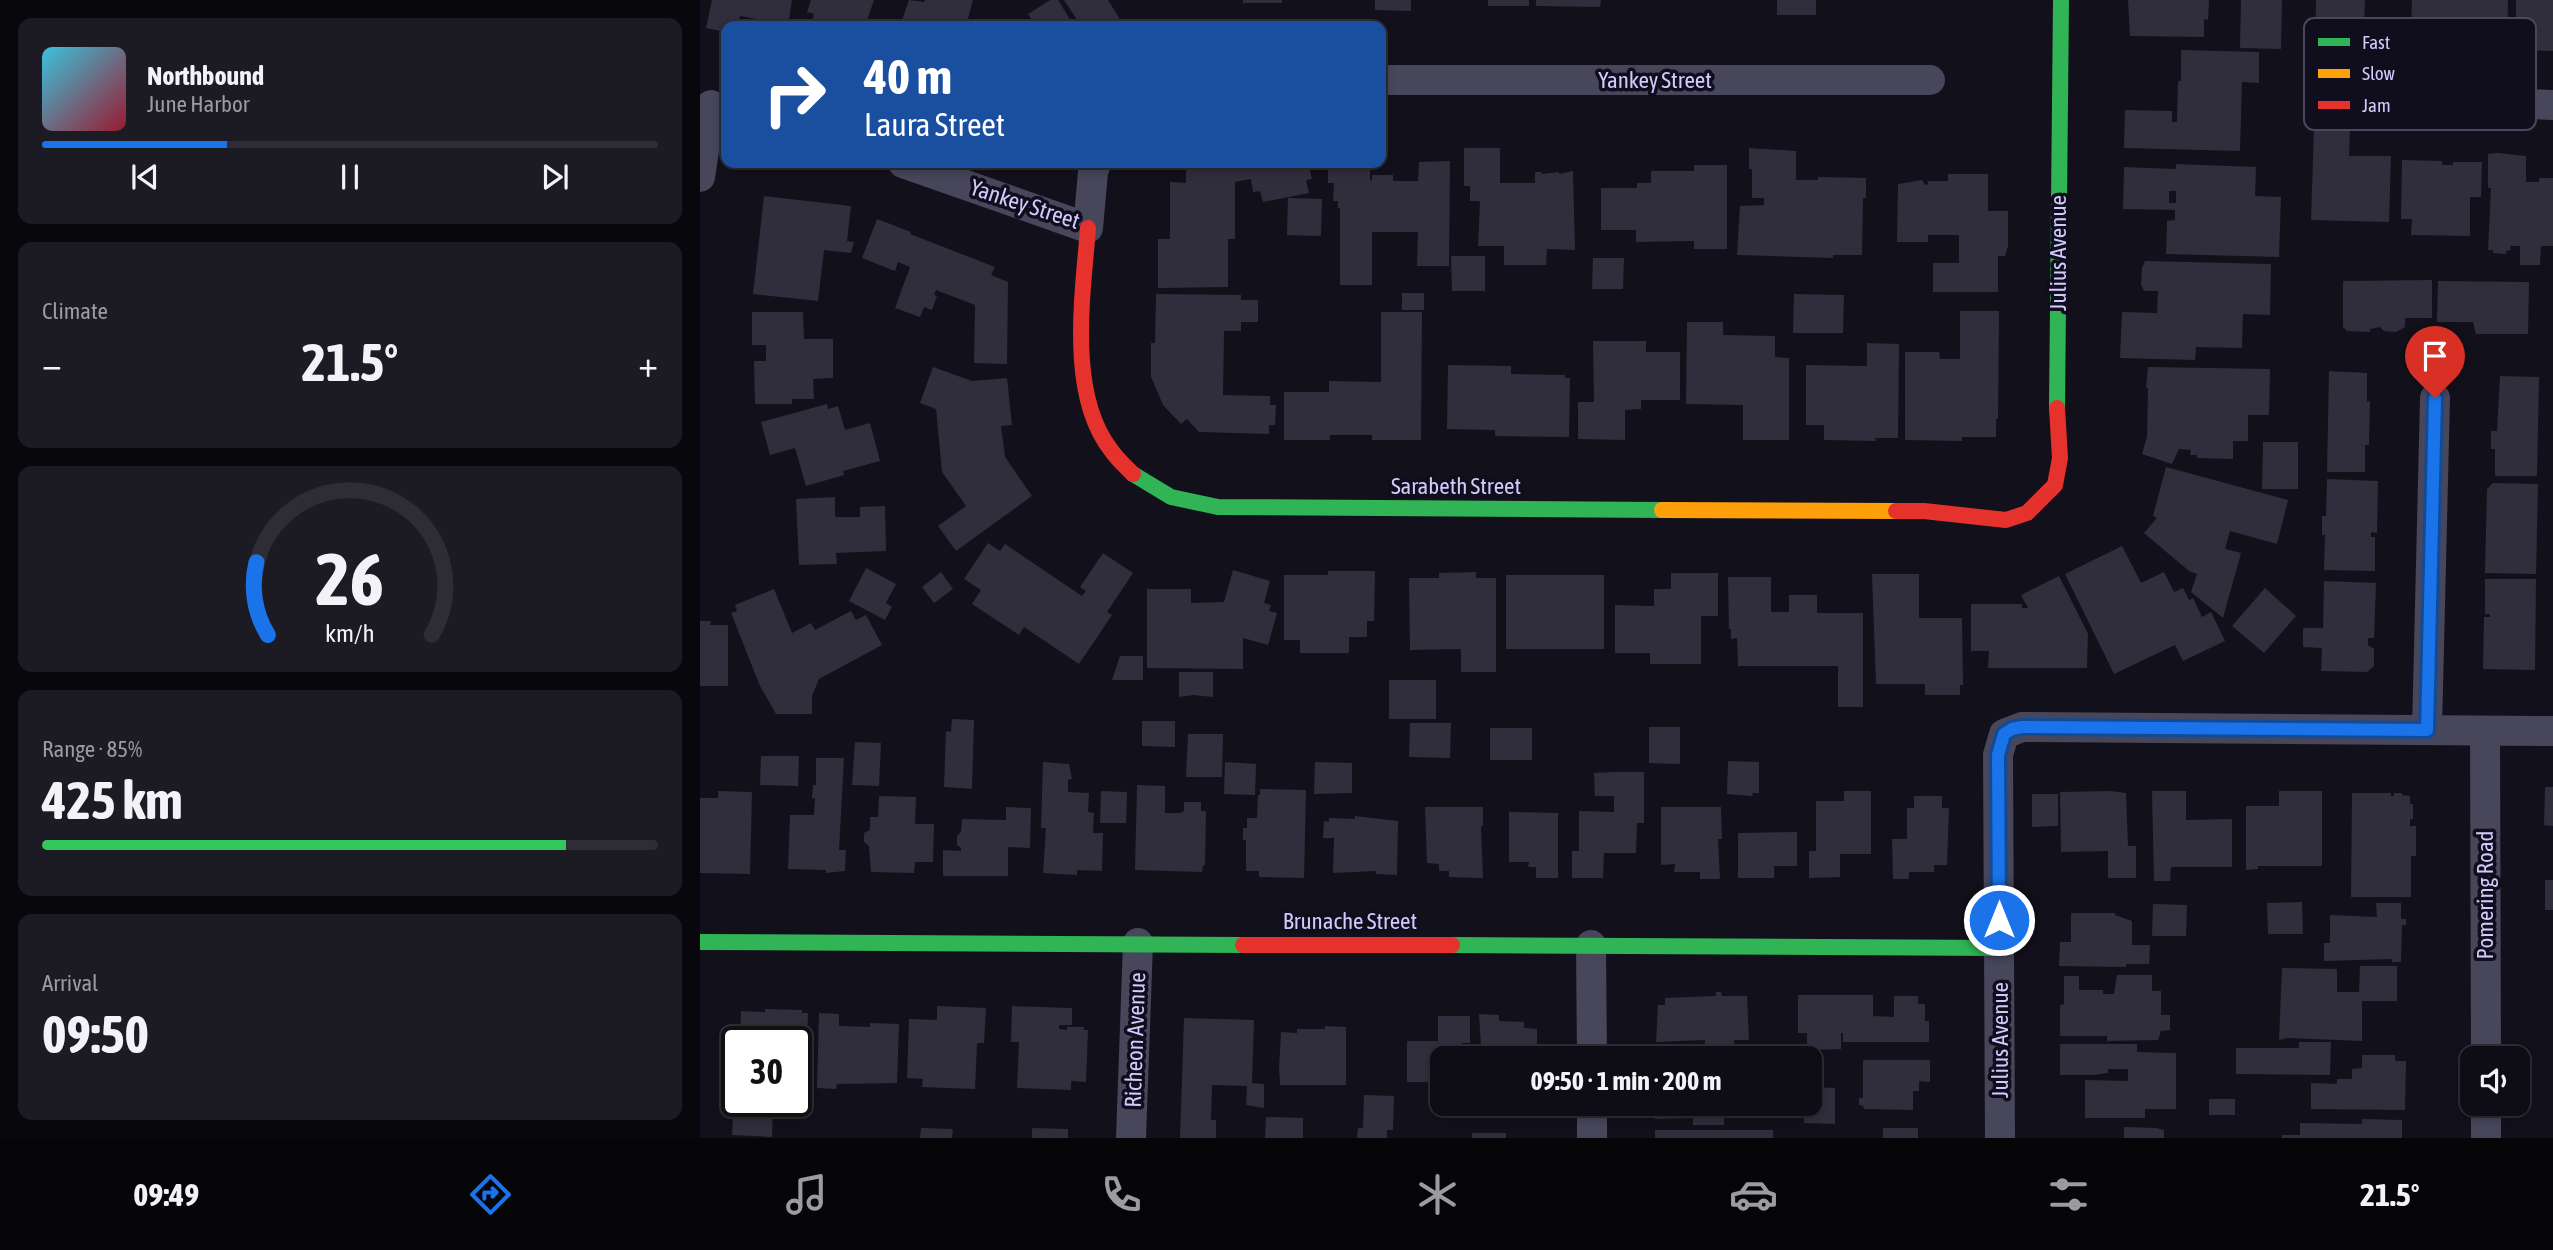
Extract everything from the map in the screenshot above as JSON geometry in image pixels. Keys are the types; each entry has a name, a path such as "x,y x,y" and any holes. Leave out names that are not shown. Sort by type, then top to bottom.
{"street":[{"name":"Julius Avenue","path":"2041,500 2055,485 2060,457 2057,412 2061,0"},
{"name":"Yankey Street","path":"1386,80 1930,80"},
{"path":"700,177 712,105"},
{"name":"Yankey Street","path":"917,168 1088,228 1094,168"},
{"name":"Sarabeth Street","path":"1088,228 1080,354 1089,410 1110,449 1136,480 1173,499 1218,507 1924,511 2006,520 2027,513 2041,500"},
{"path":"2435,398 2427,730 2553,731"},
{"name":"Julius Avenue","path":"2000,1138 1998,755 2004,734 2022,727 2427,730"},
{"name":"Pomering Road","path":"2485,731 2486,1046"},
{"name":"Brunache Street","path":"700,942 1999,948"},
{"name":"Richeon Avenue","path":"1132,1138 1138,943"},
{"path":"1591,945 1591,1046"},
{"path":"1592,1116 1592,1138"},
{"path":"2486,1116 2486,1138"}],"building":[{"path":"712,0 792,0 789,21 761,21 740,16 738,21 721,21 721,31 706,28"},
{"path":"811,0 874,0 867,21 812,21 814,14 807,12"},
{"path":"909,0 973,0 967,21 902,21"},
{"path":"1050,0 1058,0 1071,21 1033,21 1028,14"},
{"path":"1064,0 1108,0 1121,21 1078,21"},
{"path":"1243,0 1282,0 1282,3 1243,3"},
{"path":"1375,0 1411,0 1411,11 1375,10"},
{"path":"1488,0 1529,0 1529,6 1488,6"},
{"path":"1536,0 1601,0 1600,7 1536,6"},
{"path":"1777,0 1816,0 1816,15 1777,15"},
{"path":"2128,0 2209,0 2208,20 2204,19 2204,37 2130,36"},
{"path":"2241,0 2282,0 2281,49 2240,48"},
{"path":"2316,0 2365,0 2364,18 2316,18"},
{"path":"2412,0 2508,0 2508,18 2411,18"},
{"path":"2516,0 2553,0 2553,51 2536,51 2536,18 2516,18"},
{"path":"2181,50 2259,52 2259,83 2242,82 2240,151 2124,148 2125,110 2172,111 2172,122 2177,122"},
{"path":"2314,130 2350,130 2349,156 2391,156 2389,222 2311,220"},
{"path":"1464,148 1500,148 1500,183 1535,183 1535,172 1559,174 1573,171 1575,250 1547,249 1546,265 1504,265 1504,246 1478,246 1480,201 1470,201 1470,186 1464,186"},
{"path":"1749,148 1796,151 1796,180 1818,180 1818,177 1866,178 1862,255 1833,255 1833,258 1737,255 1740,206 1764,205 1764,198 1752,198"},
{"path":"2488,154 2526,156 2526,182 2553,178 2553,246 2541,246 2540,265 2520,265 2520,246 2510,246 2511,250 2506,251 2506,254 2488,250 2491,188 2488,188"},
{"path":"2402,160 2442,161 2442,165 2453,165 2453,162 2482,162 2481,197 2470,197 2470,236 2411,235 2412,219 2401,219"},
{"path":"1450,161 1449,266 1417,266 1418,232 1372,232 1372,285 1340,285 1340,208 1338,201 1333,201 1334,183 1328,183 1328,168 1370,168 1372,181 1372,175 1393,175 1393,181 1418,181 1419,162"},
{"path":"2176,164 2256,167 2255,196 2281,197 2279,257 2166,254 2167,221 2175,220 2175,210 2123,209 2124,167 2176,169","holes":["2169,191 2176,191 2176,203 2169,203"]},
{"path":"1694,165 1727,165 1727,249 1694,249 1694,241 1636,242 1636,230 1601,230 1601,188 1637,188 1637,183 1651,183 1651,171 1694,171"},
{"path":"1186,168 1309,168 1312,179 1306,180 1309,193 1263,202 1260,191 1253,192 1251,179 1235,182 1235,239 1228,239 1228,287 1158,288 1158,239 1170,239 1170,182 1186,183"},
{"path":"1948,174 1988,174 1988,211 2008,211 2008,246 2005,256 1998,256 1998,292 1933,292 1933,263 1959,263 1959,235 1928,235 1928,242 1897,242 1898,184 1922,180 1925,185 1928,181 1948,181"},
{"path":"764,196 851,206 847,241 854,242 851,253 824,250 818,301 753,294"},
{"path":"1288,198 1322,199 1321,236 1287,235"},
{"path":"877,219 995,267 991,275 1008,282 1007,364 974,363 975,305 936,290 934,295 937,296 932,310 924,307 920,317 895,308 910,267 898,262 895,271 862,258"},
{"path":"1451,256 1485,256 1485,291 1452,291"},
{"path":"1593,258 1624,258 1623,289 1592,289"},
{"path":"2145,261 2271,264 2270,315 2243,314 2242,348 2196,347 2195,360 2120,358 2122,312 2157,313 2158,291 2144,291 2141,285"},
{"path":"2432,280 2432,318 2405,318 2405,327 2396,332 2384,331 2380,327 2370,329 2370,332 2347,331 2343,327 2343,281"},
{"path":"2438,281 2529,282 2528,334 2476,334 2473,322 2437,322"},
{"path":"1402,293 1424,293 1424,310 1402,310"},
{"path":"1156,294 1241,295 1241,300 1258,300 1258,322 1241,322 1241,331 1224,331 1223,395 1270,396 1270,405 1276,405 1275,425 1269,425 1269,434 1199,432 1187,419 1181,424 1163,405 1151,377"},
{"path":"1794,294 1844,295 1843,333 1793,333"},
{"path":"1960,311 1999,311 1996,437 1962,437 1962,441 1905,440 1905,352 1939,352 1940,359 1960,359"},
{"path":"752,312 803,312 804,339 833,339 833,378 813,379 814,399 792,399 792,404 755,404 754,361 766,361 766,345 752,345"},
{"path":"1381,312 1422,312 1421,440 1372,440 1372,435 1330,435 1330,440 1284,440 1284,392 1329,392 1329,381 1381,382"},
{"path":"1687,322 1723,322 1723,335 1775,336 1775,357 1789,358 1789,440 1743,440 1743,405 1686,404"},
{"path":"1593,341 1646,341 1646,352 1680,352 1680,400 1641,400 1641,409 1625,410 1625,440 1578,439 1578,402 1594,402"},
{"path":"1867,343 1899,344 1898,438 1875,438 1876,441 1824,440 1824,425 1806,425 1806,365 1867,366"},
{"path":"1448,365 1511,366 1511,374 1565,375 1565,378 1570,378 1569,437 1495,436 1495,430 1447,429"},
{"path":"933,367 972,381 1007,378 1012,425 1001,426 1005,457 1032,496 956,551 938,526 966,506 942,472 936,409 920,403"},
{"path":"2148,367 2270,369 2269,415 2248,415 2248,441 2233,441 2233,459 2197,458 2197,455 2190,455 2191,450 2179,449 2172,464 2142,454 2147,437"},
{"path":"2329,371 2367,373 2367,402 2370,401 2365,472 2327,472"},
{"path":"2500,376 2539,377 2537,476 2495,476 2495,449 2491,449 2491,431 2497,431"},
{"path":"827,404 828,409 838,406 845,430 870,423 880,461 843,471 844,475 806,486 795,448 770,455 761,422"},
{"path":"2263,442 2298,442 2298,489 2262,489"},
{"path":"2166,467 2288,500 2277,544 2230,531 2225,549 2241,553 2223,618 2191,592 2197,574 2189,571 2144,533 2157,518 2153,516"},
{"path":"2327,479 2378,481 2377,533 2371,532 2371,537 2375,537 2375,571 2324,570 2325,535 2322,535 2322,516 2326,516"},
{"path":"2493,483 2538,484 2536,574 2485,573 2487,489"},
{"path":"835,497 835,517 860,517 860,507 885,506 886,551 836,553 837,564 799,565 796,499"},
{"path":"988,543 1000,551 1005,544 1082,596 1086,591 1080,587 1103,553 1133,573 1107,612 1112,615 1079,664 1024,627 1019,635 972,604 981,590 964,579"},
{"path":"2122,546 2141,583 2164,572 2174,592 2183,588 2189,600 2193,598 2202,617 2211,612 2225,641 2183,661 2175,645 2114,674 2065,574"},
{"path":"866,568 896,584 886,603 892,607 885,620 849,601"},
{"path":"1233,570 1270,581 1264,603 1271,605 1269,611 1277,613 1268,645 1243,638 1243,669 1147,668 1147,589 1191,589 1191,603 1224,602"},
{"path":"1328,571 1375,571 1374,621 1367,621 1367,637 1349,637 1349,653 1300,653 1300,640 1284,640 1284,575 1328,575"},
{"path":"941,572 953,589 934,603 922,587"},
{"path":"1476,572 1476,578 1496,578 1496,672 1461,672 1461,649 1410,650 1409,578 1439,578 1439,573"},
{"path":"1671,573 1718,573 1718,616 1701,616 1701,664 1650,664 1650,653 1615,653 1615,605 1654,606 1654,589 1671,589"},
{"path":"1872,574 1919,574 1919,618 1962,618 1963,685 1960,685 1960,695 1925,695 1925,684 1876,684"},
{"path":"1506,575 1604,575 1604,649 1506,649"},
{"path":"2059,576 2088,634 2087,668 1988,668 1989,651 1971,651 1971,604 2022,604 2022,608 2028,608 2021,595"},
{"path":"1728,577 1771,577 1771,612 1789,612 1789,595 1817,595 1817,613 1863,613 1863,707 1838,707 1838,666 1738,666 1737,638 1731,639 1729,629"},
{"path":"2485,579 2536,579 2535,670 2483,669 2484,617 2490,617 2490,614 2485,614"},
{"path":"2324,581 2376,583 2374,638 2368,638 2368,645 2374,649 2374,666 2367,672 2321,671 2322,648 2303,647 2303,628 2323,628"},
{"path":"2265,588 2296,616 2264,653 2232,626"},
{"path":"774,589 792,633 811,623 815,630 851,611 856,620 866,615 882,645 819,679 812,696 812,714 776,714 760,686 731,613 737,611 735,605"},
{"path":"700,621 711,621 710,625 728,625 728,686 700,686"},
{"path":"1120,656 1143,656 1143,680 1112,680"},
{"path":"1179,672 1213,672 1213,697 1179,697"},
{"path":"1389,680 1436,680 1436,719 1389,719"},
{"path":"952,719 974,720 972,789 944,787 946,731 951,732"},
{"path":"1142,721 1175,721 1175,747 1142,746"},
{"path":"1410,723 1451,723 1450,758 1409,757"},
{"path":"1649,727 1680,727 1680,764 1649,763"},
{"path":"1490,728 1532,728 1532,760 1490,760"},
{"path":"1188,734 1223,734 1222,777 1186,777"},
{"path":"855,742 881,743 879,786 852,785"},
{"path":"761,756 799,756 798,786 760,785"},
{"path":"816,758 844,758 839,850 846,850 845,871 826,873 826,870 788,869 790,815 814,815 815,798 812,799 813,785 816,785"},
{"path":"1728,761 1759,762 1759,793 1752,793 1753,796 1727,794"},
{"path":"1043,762 1069,764 1072,779 1068,780 1068,792 1089,793 1088,812 1094,813 1093,833 1103,833 1102,871 1077,870 1077,875 1043,873 1046,828 1041,828"},
{"path":"1225,762 1256,764 1255,795 1224,794"},
{"path":"1315,762 1352,763 1352,793 1314,794"},
{"path":"1644,772 1644,823 1637,823 1636,853 1604,853 1603,878 1572,878 1572,851 1579,851 1579,811 1614,812 1614,796 1595,796 1594,773"},
{"path":"1137,785 1165,786 1165,813 1181,813 1184,811 1184,802 1201,802 1201,811 1206,811 1205,866 1203,865 1202,872 1135,870"},
{"path":"2545,787 2553,787 2553,826 2544,825"},
{"path":"1260,789 1306,790 1304,878 1259,877 1259,871 1246,871 1246,840 1243,840 1243,828 1247,828 1247,818 1257,818"},
{"path":"718,791 752,792 750,874 700,873 700,798 718,798"},
{"path":"1101,791 1127,792 1126,823 1100,823"},
{"path":"1844,791 1871,791 1871,854 1840,854 1840,877 1809,878 1809,851 1816,851 1816,801 1844,801"},
{"path":"2152,791 2186,791 2186,820 2232,819 2232,867 2171,867 2170,881 2154,881"},
{"path":"2279,791 2322,791 2322,866 2258,866 2258,869 2246,870 2246,806 2279,806"},
{"path":"2060,792 2126,793 2128,846 2136,846 2136,878 2108,878 2108,851 2061,852"},
{"path":"2352,793 2391,793 2391,796 2394,796 2394,793 2402,793 2410,796 2413,819 2410,819 2410,826 2416,826 2416,856 2411,856 2411,897 2351,897"},
{"path":"2032,794 2058,794 2058,826 2032,827"},
{"path":"879,796 916,797 915,824 934,824 933,862 915,862 914,873 871,872 869,846 864,842 864,833 870,830 870,817 878,817"},
{"path":"1914,796 1942,796 1942,808 1949,808 1947,865 1934,865 1934,872 1909,872 1909,879 1893,879 1892,839 1907,839 1907,808 1914,808"},
{"path":"1006,807 1031,808 1030,848 1008,847 1008,876 943,876 943,850 961,851 957,845 957,836 961,832 962,819 1006,820"},
{"path":"1425,807 1483,807 1483,878 1449,877 1449,871 1439,871 1439,864 1427,863"},
{"path":"1661,807 1721,807 1722,839 1718,839 1720,879 1700,879 1700,872 1674,872 1675,864 1661,865"},
{"path":"1509,812 1558,813 1558,878 1536,878 1536,867 1528,867 1529,862 1509,862"},
{"path":"1355,816 1398,821 1397,875 1376,874 1376,871 1333,873 1334,838 1323,838 1324,821 1329,822 1329,818 1355,819"},
{"path":"1797,832 1797,866 1774,866 1774,878 1738,878 1738,833"},
{"path":"2545,880 2553,880 2553,910 2545,910"},
{"path":"2302,902 2303,934 2268,934 2267,903"},
{"path":"2376,903 2401,903 2401,919 2406,919 2406,925 2402,925 2401,962 2392,962 2392,959 2324,961 2324,943 2330,943 2330,915 2377,917"},
{"path":"2153,904 2187,905 2186,936 2152,936"},
{"path":"2071,913 2115,913 2132,921 2132,945 2150,945 2149,964 2126,964 2126,967 2059,966 2060,942 2071,942"},
{"path":"2360,966 2397,966 2397,1001 2362,1001 2362,1041 2288,1038 2279,1040 2282,968 2337,969 2337,992 2359,992"},
{"path":"2117,975 2152,975 2152,991 2161,991 2161,1015 2170,1015 2170,1030 2161,1031 2158,1040 2107,1041 2107,1036 2060,1036 2064,976 2079,976 2079,990 2103,990 2103,994 2114,994"},
{"path":"1716,992 1721,992 1722,996 1747,996 1749,1040 1734,1040 1734,1046 1705,1046 1705,1040 1656,1042 1658,1005 1665,1005 1665,998 1716,996"},
{"path":"1798,995 1873,995 1873,1016 1894,1017 1894,996 1918,996 1918,1004 1925,1004 1925,1021 1929,1021 1929,1042 1843,1042 1841,1033 1841,1049 1822,1050 1822,1046 1807,1046 1807,1033 1798,1033"},
{"path":"937,1006 986,1008 984,1043 977,1043 975,1089 922,1087 923,1079 907,1078 909,1019 937,1020"},
{"path":"1012,1006 1072,1008 1072,1025 1059,1025 1059,1029 1084,1027 1084,1030 1088,1030 1086,1082 1071,1081 1071,1090 1017,1088 1019,1042 1011,1042"},
{"path":"765,1009 802,1010 802,1013 808,1013 808,1026 740,1026 741,1011 765,1012"},
{"path":"819,1013 839,1014 839,1026 899,1024 897,1083 837,1084 836,1089 817,1088"},
{"path":"1479,1014 1499,1015 1499,1021 1524,1022 1524,1028 1537,1029 1537,1046 1481,1046"},
{"path":"1438,1016 1470,1016 1470,1043 1462,1043 1462,1046 1430,1046 1430,1082 1407,1082 1407,1041 1438,1041"},
{"path":"1184,1018 1254,1020 1252,1083 1264,1084 1264,1108 1246,1105 1247,1086 1212,1085 1211,1120 1216,1120 1216,1138 1180,1138"},
{"path":"1325,1026 1346,1027 1346,1085 1280,1085 1281,1032 1297,1033 1297,1029 1325,1029"},
{"path":"2299,1042 2331,1042 2330,1075 2236,1074 2236,1048 2299,1048"},
{"path":"2060,1044 2137,1044 2137,1052 2176,1053 2176,1109 2145,1109 2145,1118 2085,1118 2085,1080 2128,1081 2128,1069 2108,1069 2108,1073 2093,1075 2060,1075"},
{"path":"2362,1055 2395,1055 2395,1061 2406,1061 2405,1110 2311,1109 2311,1083 2337,1084 2337,1079 2352,1079 2352,1069 2362,1068"},
{"path":"1863,1060 1930,1060 1930,1082 1919,1081 1919,1091 1913,1091 1913,1110 1864,1109 1859,1105 1859,1098 1863,1098"},
{"path":"1822,1087 1835,1088 1835,1124 1804,1123 1804,1116 1822,1116"},
{"path":"1364,1095 1394,1096 1393,1130 1387,1130 1387,1138 1357,1138 1358,1128 1363,1128"},
{"path":"2209,1099 2235,1099 2235,1115 2209,1115"},
{"path":"1655,1116 1724,1116 1724,1125 1693,1125 1693,1118 1655,1119"},
{"path":"733,1117 773,1117 772,1137 732,1135"},
{"path":"1266,1117 1303,1118 1303,1138 1265,1138"},
{"path":"2362,1119 2402,1120 2402,1138 2282,1138 2282,1135 2300,1135 2300,1123 2362,1124"},
{"path":"2124,1127 2164,1130 2164,1138 2124,1138"},
{"path":"921,1128 953,1129 952,1138 920,1138"},
{"path":"1032,1128 1068,1129 1068,1138 1032,1138"},
{"path":"1883,1128 1918,1128 1918,1138 1883,1138"},
{"path":"1655,1130 1773,1130 1773,1138 1655,1138"},
{"path":"1472,1133 1506,1133 1506,1138 1472,1138"}],"traffic: fast":[{"path":"2057,408 2061,0"},
{"path":"1133,474 1171,497 1218,507 1662,510"},
{"path":"700,942 1243,945"},
{"path":"1452,945 1999,948"}],"traffic: slow":[{"path":"1662,510 1896,511"}],"traffic: jam":[{"path":"1088,228 1081,312 1083,373 1088,401 1097,427 1111,450 1133,474"},
{"path":"1896,511 1924,511 2006,520 2027,513 2055,485 2060,458 2057,408"},
{"path":"1243,945 1452,945"}],"route":[{"path":"1999,920 1998,755 2004,734 2012,729 2427,730 2435,398"}]}
